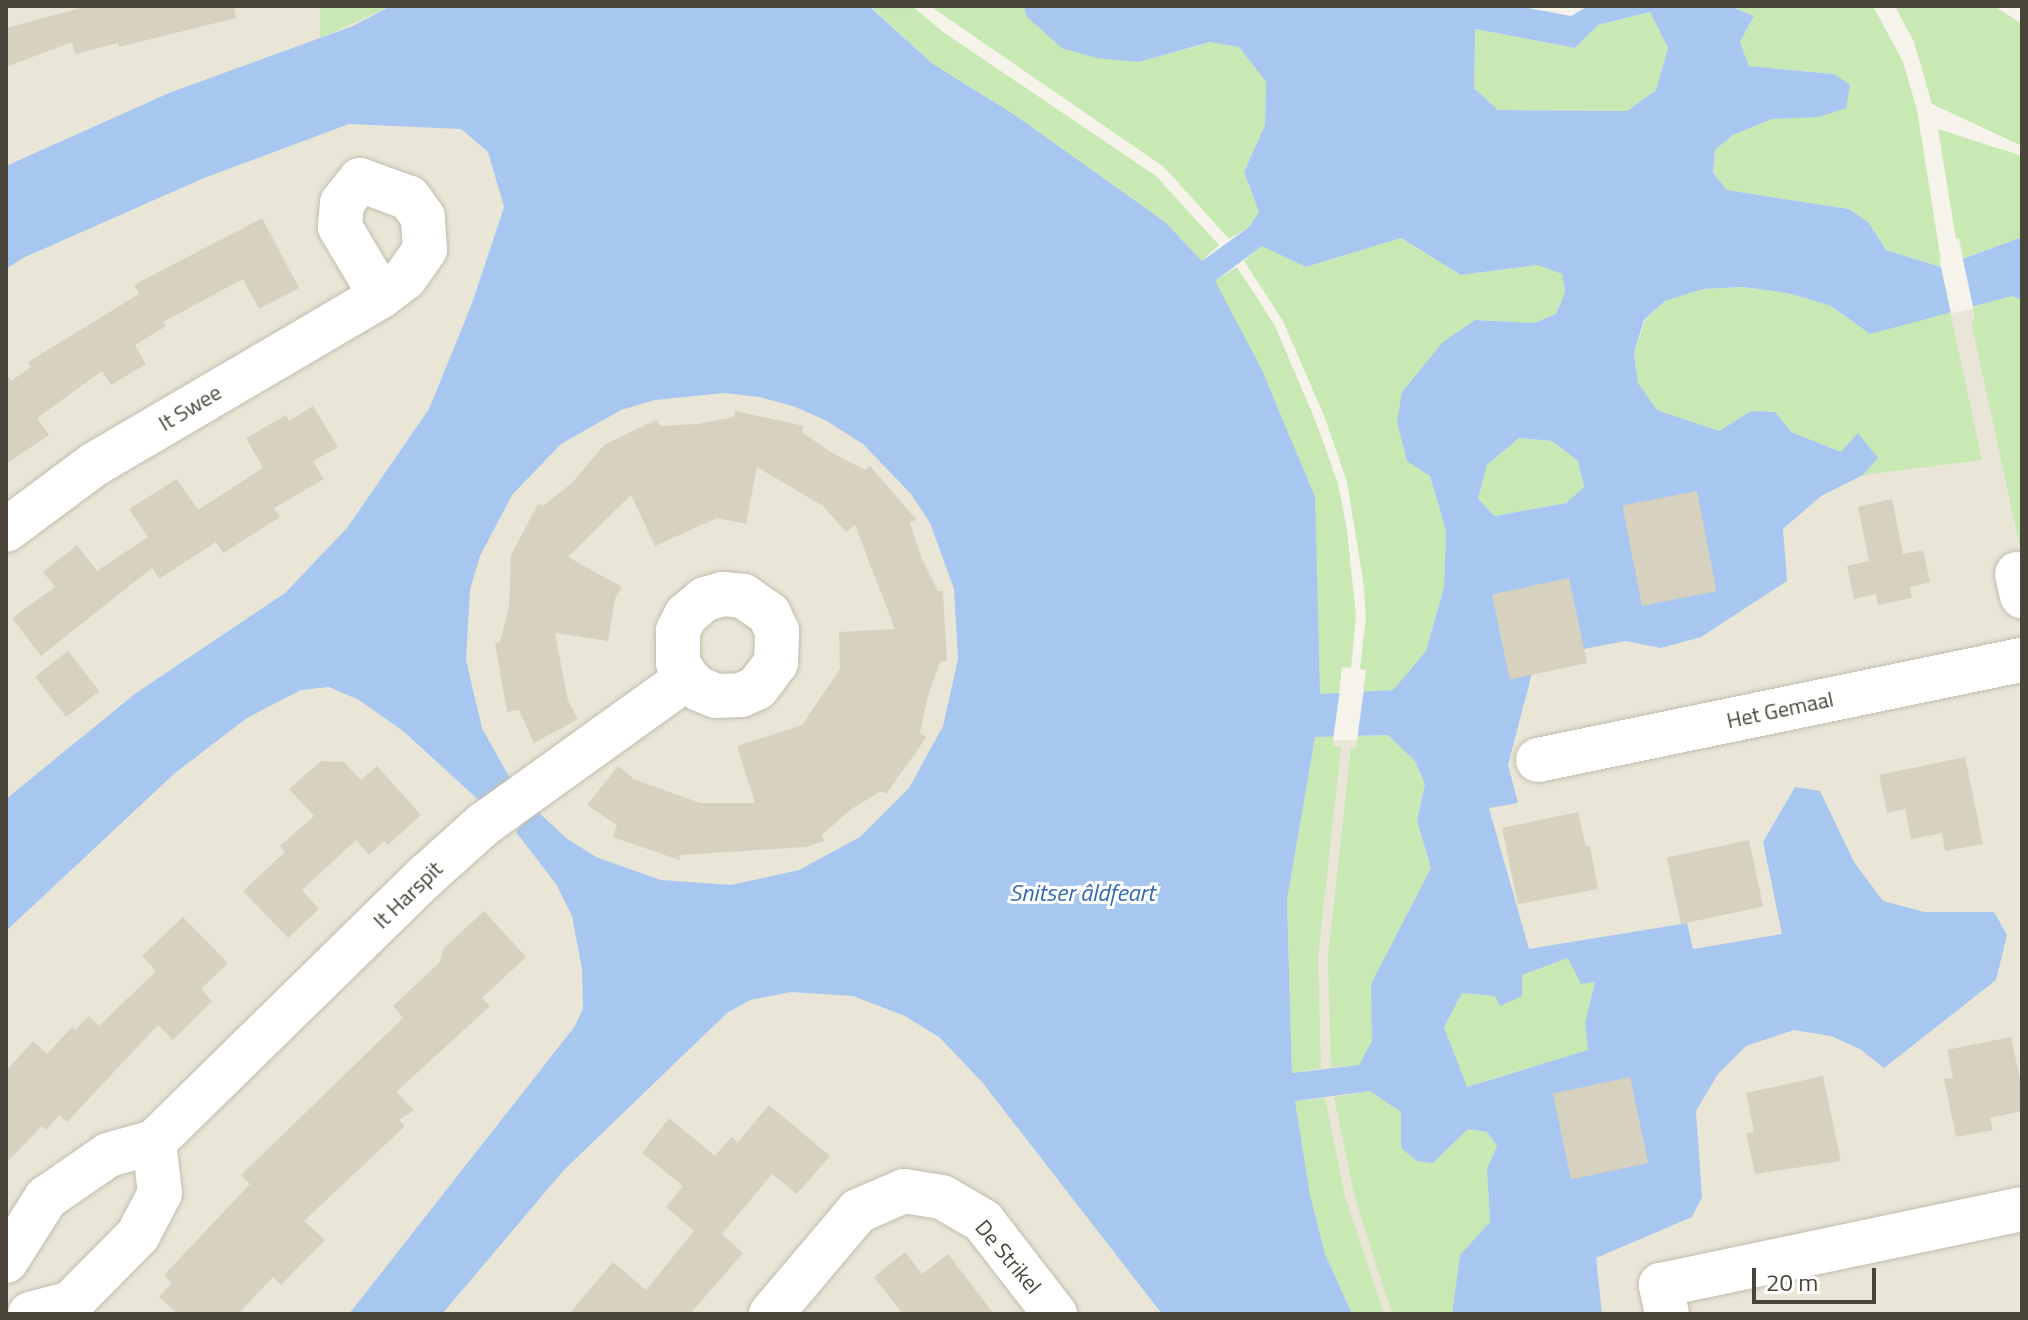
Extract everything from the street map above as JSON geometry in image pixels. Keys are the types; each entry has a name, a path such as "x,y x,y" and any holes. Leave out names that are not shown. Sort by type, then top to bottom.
{"street":[{"name":"It Swee","path":"6,530 95,464 381,296"},
{"name":"Het Gemaal","path":"1538,760 2022,660"},
{"name":"It Harspit","path":"6,1261 46,1198 108,1155 154,1142 426,876 484,824 687,678"},
{"path":"30,1314 71,1303 138,1235 160,1193 154,1142"},
{"name":"De Strikel","path":"771,1314 858,1211 904,1191 942,1197 983,1221 1055,1314"},
{"path":"1667,1314 1661,1285 2022,1209"}],"shaded area":[{"path":"6,6 512,6 960,510 1186,1314 6,1314"},
{"path":"2022,269 2022,1314 1339,1314 1294,1204 1292,715 1427,705 1891,299"}],"green space":[{"path":"320,6 391,6 320,38"},
{"path":"870,6 912,6 943,32 1156,176 1219,245 1202,261 1165,222 1015,115 933,64"},
{"path":"930,6 1024,6 1026,16 1139,62 1211,42 1239,47 1266,82 1265,125 1244,172 1259,212 1249,227 1229,239 1164,167"},
{"path":"1730,6 1873,6 1903,62 1917,110 1942,267 1886,250 1869,223 1849,209 1727,190 1713,173 1715,150 1733,135 1772,119 1819,116 1834,74 1749,66 1740,42 1754,16"},
{"path":"1895,6 1994,6 2022,24 2022,146 1932,104 1914,42"},
{"path":"1650,12 1668,48 1656,90 1627,111 1498,110 1474,88 1474,29 1575,48 1598,25"},
{"path":"1938,129 2022,156 2022,237 1963,259 1959,239 1956,239"},
{"path":"1401,238 1461,275 1538,265 1562,274 1565,292 1556,314 1534,323 1475,320 1430,476 1446,531 1444,587 1426,651 1393,690 1363,693 1366,670 1360,669 1366,617 1347,482 1325,418 1283,321 1244,261 1262,245 1306,267"},
{"path":"1237,267 1275,326 1316,422 1338,484 1347,530 1356,617 1351,668 1342,667 1339,694 1320,694 1214,281"},
{"path":"1743,287 1788,293 1831,306 1870,334 1950,311 1982,460 1863,475 1878,458 1841,452 1791,432 1775,412 1751,411 1719,431 1656,410 1638,383 1634,353 1645,320 1665,301 1703,289"},
{"path":"2012,295 2022,300 2022,557 1971,321 1975,320 1972,305"},
{"path":"1519,438 1552,441 1578,461 1584,487 1566,503 1494,516 1478,498 1487,465"},
{"path":"1388,735 1415,761 1425,784 1417,821 1431,868 1371,984 1372,1041 1359,1066 1331,1067 1328,957 1351,748 1356,748 1358,736"},
{"path":"1334,736 1333,746 1341,747 1318,957 1321,1068 1292,1073 1287,900 1315,737"},
{"path":"1568,958 1595,981 1585,1023 1588,1050 1466,1087 1444,1027 1462,993 1496,996 1500,1006 1521,975"},
{"path":"1370,1091 1401,1112 1401,1148 1434,1163 1467,1129 1487,1132 1497,1146 1487,1169 1490,1222 1460,1255 1452,1314 1393,1314 1385,1293 1354,1194 1334,1097"},
{"path":"1325,1098 1345,1196 1384,1314 1352,1314 1325,1254 1310,1195 1295,1101"}],"water":[{"name":"Snitser âldfeart","path":"391,6 869,6 933,64 1015,115 1165,222 1202,261 1249,227 1259,212 1244,172 1265,125 1266,82 1239,47 1210,42 1139,62 1096,58 1062,48 1026,16 1024,6 1518,6 1571,16 1588,6 1730,6 1754,16 1740,42 1749,66 1834,74 1850,85 1846,108 1819,117 1772,119 1733,135 1715,150 1713,173 1727,190 1849,209 1869,223 1886,250 1941,267 2022,237 2022,300 2012,296 1870,334 1831,306 1788,293 1743,287 1703,289 1665,301 1644,320 1634,353 1638,383 1657,410 1719,431 1751,411 1775,412 1791,432 1841,452 1858,433 1878,458 1863,475 1821,496 1783,529 1787,581 1701,637 1661,648 1625,641 1558,654 1532,673 1508,765 1518,803 1489,808 1529,949 1687,923 1693,949 1782,934 1763,842 1795,787 1820,791 1854,862 1883,901 1925,912 1994,912 2007,935 1996,980 1884,1068 1860,1049 1831,1036 1794,1030 1746,1046 1718,1074 1696,1111 1702,1197 1692,1217 1596,1258 1602,1314 1452,1314 1460,1255 1490,1222 1487,1169 1497,1146 1487,1132 1468,1129 1433,1163 1417,1161 1401,1148 1401,1112 1370,1091 1295,1101 1310,1195 1325,1254 1352,1314 1162,1314 982,1082 939,1037 905,1016 853,996 791,992 750,1000 727,1013 563,1171 442,1314 349,1314 575,1026 583,1008 582,969 572,916 556,884 516,832 535,809 566,838 596,857 661,880 731,885 799,870 860,837 909,788 943,726 958,659 954,589 930,523 911,494 863,444 825,420 793,406 759,397 724,393 655,400 621,410 561,444 512,495 480,556 470,590 466,660 482,728 511,780 483,804 403,731 359,700 329,687 301,690 247,718 175,773 6,931 6,799 136,693 285,593 347,528 429,409 471,306 504,207 488,152 461,129 349,124 204,178 23,258 6,269 6,166 169,93 353,26","holes":["1650,12 1668,48 1656,90 1627,111 1498,110 1474,88 1475,29 1575,48 1598,25","1401,238 1461,275 1538,265 1562,274 1565,292 1556,314 1534,323 1475,320 1443,342 1402,392 1397,422 1407,461 1430,476 1446,531 1444,587 1426,651 1393,690 1320,694 1315,497 1261,368 1215,281 1262,246 1306,267","1519,438 1552,441 1578,461 1584,487 1566,503 1494,516 1478,498 1487,465","1388,735 1415,761 1425,784 1417,821 1431,868 1371,984 1372,1041 1359,1065 1292,1073 1287,900 1315,737","1568,958 1581,984 1595,982 1585,1023 1588,1050 1467,1087 1444,1027 1462,993 1495,996 1500,1006 1522,996 1522,975"]}],"pier":[{"path":"1962,255 1973,309 1951,314 1940,260"},
{"path":"1364,689 1357,740 1333,740 1340,690"}],"building":[{"path":"88,6 234,6 236,18 119,47 118,43 75,54 72,42 6,67 6,28"},
{"path":"262,218 299,288 259,309 243,279 163,322 166,326 135,345 146,364 111,385 102,371 37,418 49,435 6,464 6,373 11,381 31,367 28,362 139,294 134,285"},
{"path":"313,406 338,447 313,461 324,479 274,508 280,517 223,553 216,542 159,579 152,568 41,656 12,618 55,587 43,572 77,545 97,571 148,537 129,509 177,479 198,510 263,468 246,438 286,415 289,421"},
{"path":"735,411 804,426 802,432 832,453 865,470 870,466 916,519 910,523 922,559 938,591 943,591 947,661 940,662 928,696 920,733 926,737 919,748 886,794 881,791 850,810 822,835 824,841 806,847 681,855 679,860 613,837 617,825 587,805 618,766 634,779 700,803 755,803 737,746 802,725 840,669 839,632 895,629 855,525 846,532 823,506 757,467 746,524 717,518 655,546 631,495 568,557 622,587 615,599 608,641 555,633 568,701 578,719 534,743 519,710 507,712 495,643 500,642 509,606 511,555 538,504 543,506 572,483 604,445 639,428 657,420 660,426 697,424 734,417"},
{"path":"1697,491 1716,591 1642,606 1622,506"},
{"path":"1892,499 1903,554 1923,550 1930,582 1910,587 1912,598 1878,605 1876,594 1854,599 1847,566 1869,561 1858,507"},
{"path":"1569,578 1587,663 1510,680 1492,594"},
{"path":"68,651 99,691 66,717 35,677"},
{"path":"1965,757 1983,844 1945,851 1942,833 1911,839 1905,809 1887,813 1879,775"},
{"path":"321,761 344,762 361,780 377,766 421,815 388,845 384,841 369,855 356,840 302,890 319,909 288,938 243,891 285,852 280,846 314,816 289,789"},
{"path":"1578,812 1586,846 1590,846 1598,889 1518,904 1502,828"},
{"path":"1749,840 1763,907 1681,924 1667,857"},
{"path":"484,911 526,957 482,998 490,1006 396,1092 414,1110 399,1120 405,1126 304,1221 325,1240 281,1285 273,1277 238,1314 178,1314 159,1297 172,1283 164,1275 250,1184 241,1175 403,1018 393,1006 439,963 444,948"},
{"path":"183,917 228,963 201,989 212,1001 173,1040 158,1025 67,1122 59,1115 46,1130 42,1126 6,1163 6,1071 33,1041 47,1054 72,1027 75,1030 89,1016 99,1026 156,971 142,956"},
{"path":"2011,1037 2022,1089 2022,1111 1990,1118 1993,1130 1956,1137 1944,1079 1953,1078 1947,1050"},
{"path":"1823,1076 1841,1161 1755,1174 1746,1133 1754,1132 1746,1093"},
{"path":"1630,1077 1648,1163 1571,1180 1553,1093"},
{"path":"769,1105 830,1156 797,1194 772,1174 722,1234 743,1253 690,1314 569,1314 613,1262 646,1290 694,1231 666,1207 683,1186 642,1153 669,1118 715,1156 731,1137 738,1142"},
{"path":"905,1252 922,1274 948,1254 994,1314 903,1314 874,1277"}]}
